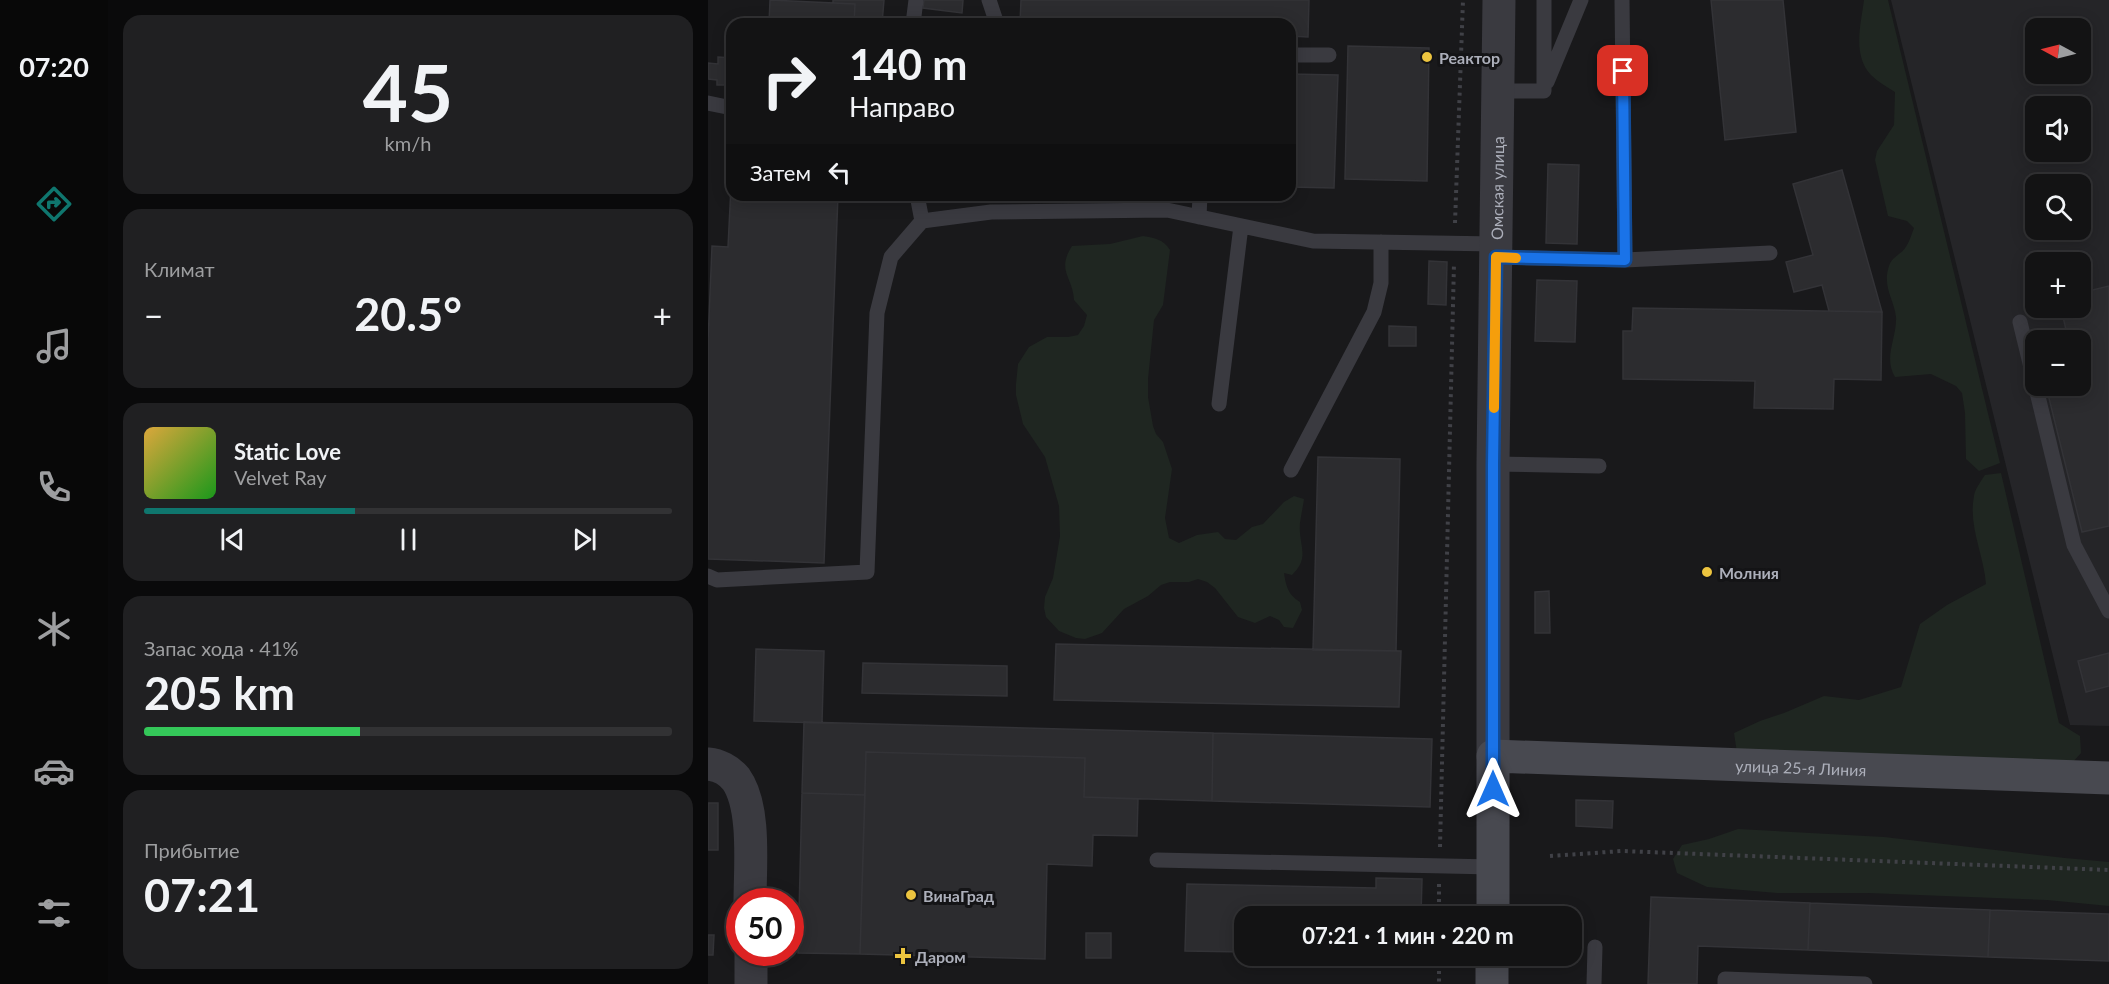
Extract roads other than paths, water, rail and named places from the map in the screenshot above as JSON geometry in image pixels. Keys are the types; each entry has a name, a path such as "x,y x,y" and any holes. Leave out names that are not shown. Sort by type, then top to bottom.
{"main road":[{"name":"улица 25-я Линия","path":"1493,756 2109,778"},
{"name":"Омская улица","path":"1493,756 1493,906"},
{"path":"1492,966 1492,984"}],"street":[{"name":"Омская улица","path":"1493,756 1493,464 1499,0"},
{"path":"722,771 744,797 749,821 750,888"},
{"path":"751,966 751,984"}],"lane":[{"path":"914,18 916,0"},
{"path":"989,0 995,18"},
{"path":"1544,0 1544,90"},
{"path":"1544,90 1581,0"},
{"path":"1622,0 1625,260"},
{"path":"1296,55 1329,55"},
{"path":"1498,91 1544,90"},
{"path":"708,104 726,107"},
{"path":"918,201 922,221"},
{"path":"1199,217 1200,201"},
{"path":"708,576 717,580 867,572 877,313 891,256 922,221 991,212 1167,210 1313,241 1454,243 1496,250 1625,260 1770,253"},
{"path":"1219,404 1241,226"},
{"path":"1291,470 1374,312 1380,284 1381,242"},
{"path":"2020,322 2074,545 2109,611"},
{"path":"1493,464 1599,466"},
{"path":"1157,860 1493,867"},
{"path":"1594,984 1595,947"},
{"path":"1725,984 1725,979 1865,984"}],"place":[{"name":"Реактор","path":"1427,57"},
{"name":"Молния","path":"1707,572"},
{"name":"ВинаГрад","path":"911,895"},
{"name":"Даром","path":"903,956"}]}
